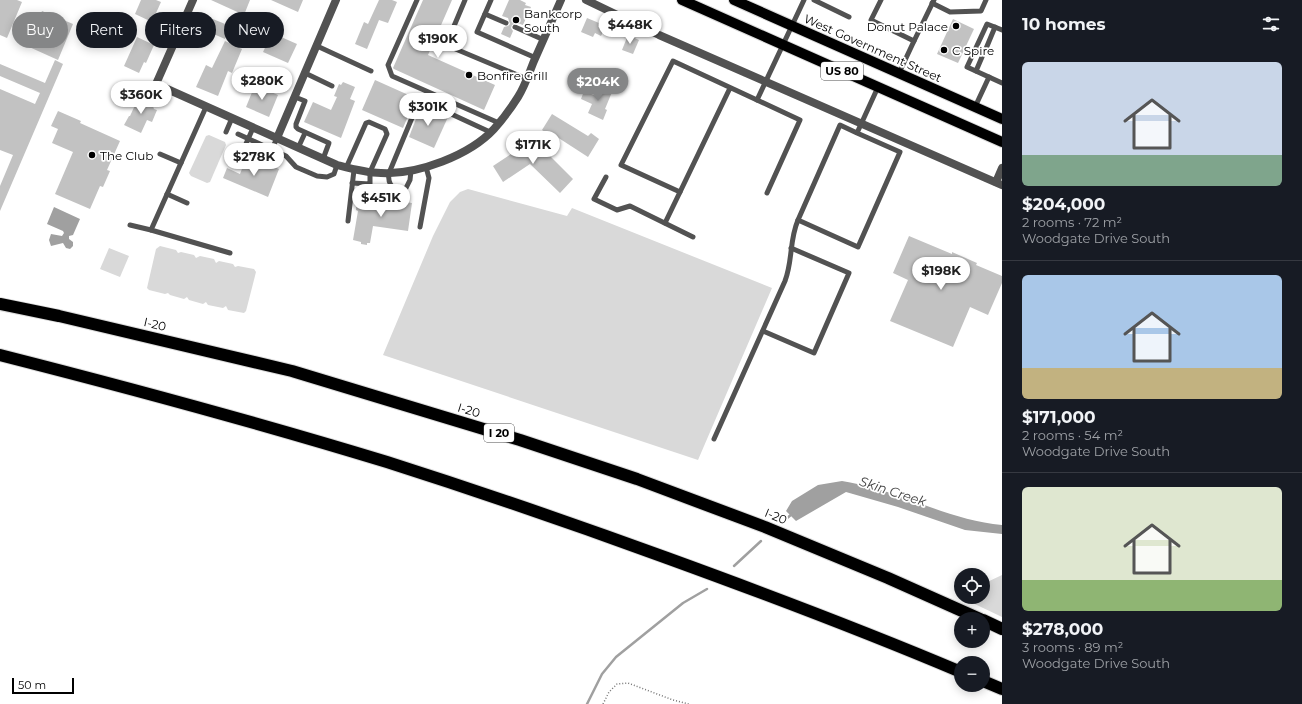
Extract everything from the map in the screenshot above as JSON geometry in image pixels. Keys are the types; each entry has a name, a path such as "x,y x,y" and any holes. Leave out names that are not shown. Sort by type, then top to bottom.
{"highway":[{"name":"I-20","path":"0,304 59,316 292,371 520,440 637,480 765,527 875,572 964,612"},
{"path":"0,355 221,413 452,483 584,527 718,576 954,669"},
{"path":"990,623 1002,629"},
{"path":"990,685 1002,690"}],"main road":[{"name":"US 80","path":"682,0 1002,142"},
{"name":"West Government Street","path":"734,0 1002,119"}],"street":[{"path":"193,0 156,84 337,165 350,169 389,173 411,171 440,163 462,152 490,132 499,123 519,95 561,0"},
{"path":"277,138 336,0"},
{"path":"586,0 659,35 999,184 1002,168"}],"lane":[{"path":"417,0 388,65 392,76 499,123"},
{"path":"465,0 446,45 527,79"},
{"path":"491,0 477,32 536,58"},
{"path":"757,100 804,0"},
{"path":"814,0 849,17"},
{"path":"881,0 871,20 914,41"},
{"path":"899,73 933,2 950,12 981,11 986,0"},
{"path":"484,14 506,24"},
{"path":"1002,30 987,24 967,67 1002,83"},
{"path":"515,27 544,40"},
{"path":"985,51 995,27"},
{"path":"317,46 371,70"},
{"path":"976,70 982,57"},
{"path":"680,192 621,165 673,61 800,120 767,193"},
{"path":"305,74 332,86"},
{"path":"975,107 989,77"},
{"path":"857,133 878,87"},
{"path":"665,223 730,88"},
{"path":"295,96 305,101 296,127 305,133 329,144 323,159"},
{"path":"411,171 409,185 403,190 394,188 389,184 389,173 419,101 421,100 490,132"},
{"path":"151,230 206,107"},
{"path":"226,132 232,118"},
{"path":"348,222 352,183 350,169 364,126 369,122 385,129 387,134 370,172 370,184 352,183"},
{"path":"714,439 789,272 792,234 798,220 840,125 900,152 858,247 798,220"},
{"path":"237,164 253,128"},
{"path":"298,148 305,133"},
{"path":"238,134 286,156 296,167 317,176 327,177 334,174 337,165"},
{"path":"272,149 277,138"},
{"path":"160,154 181,163"},
{"path":"420,226 429,178 426,167"},
{"path":"606,177 594,199 617,210 630,206 693,237"},
{"path":"167,194 187,203"},
{"path":"130,225 230,253"},
{"path":"763,331 814,353 849,273 791,248"}],"path":[{"path":"604,704 609,692 617,684 628,683 673,700 689,704"}],"shaded area":[{"path":"209,135 225,142 226,145 210,182 207,183 191,176 189,173 206,136"},
{"path":"468,189 567,216 572,208 772,288 698,460 383,355 433,236 450,202 460,192"},
{"path":"54,207 80,219 73,235 69,236 69,239 73,242 73,246 70,249 66,248 63,243 51,246 49,240 51,234 62,236 64,233 63,231 47,224"},
{"path":"160,246 176,250 178,253 181,252 194,255 196,258 200,256 214,259 216,263 219,261 233,264 235,267 238,266 254,269 256,272 246,311 244,313 228,310 226,306 223,308 208,305 206,302 203,304 189,300 187,297 184,299 168,293 165,294 149,290 147,288 156,249"},
{"path":"109,248 129,256 120,277 100,269"},
{"path":"842,481 875,488 954,515 986,523 1002,525 1002,534 965,530 898,507 846,492 796,521 786,511 792,501 818,485"},
{"path":"1002,575 1002,617 975,604 990,604 990,581"}],"building":[{"path":"0,0 17,0 22,2 18,12 12,12 12,26 7,38 0,35"},
{"path":"141,0 156,0 161,2 156,12 145,12 145,19 137,15 136,12"},
{"path":"211,0 250,0 245,12 237,12"},
{"path":"271,0 303,0 298,12"},
{"path":"379,0 392,0 397,2 388,23 379,20 367,49 355,44 364,22 368,24"},
{"path":"423,0 452,0 428,55 495,85 484,110 393,68"},
{"name":"Bankcorp South","path":"509,0 520,0 526,3 525,5 531,7 523,25 517,23 512,25 511,28 513,31 510,38 501,34 504,27 510,24 508,18 502,16"},
{"path":"587,18 599,23 598,27 604,30 601,36 595,33 593,37 581,32"},
{"path":"953,19 974,29 958,63 937,54"},
{"path":"216,20 224,24 224,39 216,35"},
{"path":"68,22 73,24 68,36"},
{"path":"628,35 639,40 633,54 622,50"},
{"path":"137,37 145,41 145,48 153,48 146,63 144,62 139,73 124,66 132,48 137,48"},
{"path":"284,38 297,44 288,63 263,52 265,48 284,48"},
{"path":"224,43 224,48 242,49 232,73 228,71 218,96 196,87 206,65 212,68"},
{"path":"31,48 63,48 58,60"},
{"path":"55,60 63,64 0,211 0,186 13,155 0,150 0,89 35,104 40,93 0,76 0,64 45,83"},
{"path":"375,80 413,97 412,101 414,102 403,128 362,110"},
{"path":"343,82 355,87 350,99 355,101 341,138 304,122 313,102 331,110 337,97 334,96 339,84 341,85"},
{"path":"255,85 278,95 269,117 246,107"},
{"path":"600,87 612,92 605,109 607,110 603,120 588,113 592,104 581,99 584,91 596,96"},
{"path":"150,98 154,109 157,110 152,122 147,120 141,133 124,125 137,101 140,102"},
{"path":"421,106 448,117 434,148 409,137"},
{"name":"The Club","path":"58,111 81,121 80,123 120,141 107,170 110,171 103,187 100,186 90,209 55,194 73,152 52,143 58,129 51,126"},
{"path":"552,114 588,136 591,133 599,139 588,157 554,135 553,137 542,130"},
{"path":"529,135 573,179 560,193 530,164 503,182 493,166 517,150 515,149"},
{"path":"251,157 279,169 268,197 223,178 227,168 240,174 245,161 248,163"},
{"path":"357,199 369,201 368,203 382,205 382,200 385,201 386,199 412,203 408,231 373,226 370,243 367,243 367,245 361,244 361,242 353,240 358,211 356,210"},
{"path":"909,236 952,254 952,252 977,263 976,265 1002,276 1002,283 988,315 970,307 953,347 890,321 908,280 893,273"}],"waterway":[{"name":"Skin Creek","path":"786,519 792,514"},
{"name":"Skin Creek","path":"734,566 761,541"},
{"name":"Skin Creek","path":"587,704 602,674 616,657 683,603 707,589"}],"place":[{"name":"Bankcorp South","path":"516,20"},
{"name":"Donut Palace","path":"956,26"},
{"name":"C Spire","path":"944,50"},
{"name":"Bonfire Grill","path":"469,75"},
{"name":"The Club","path":"92,155"}]}
